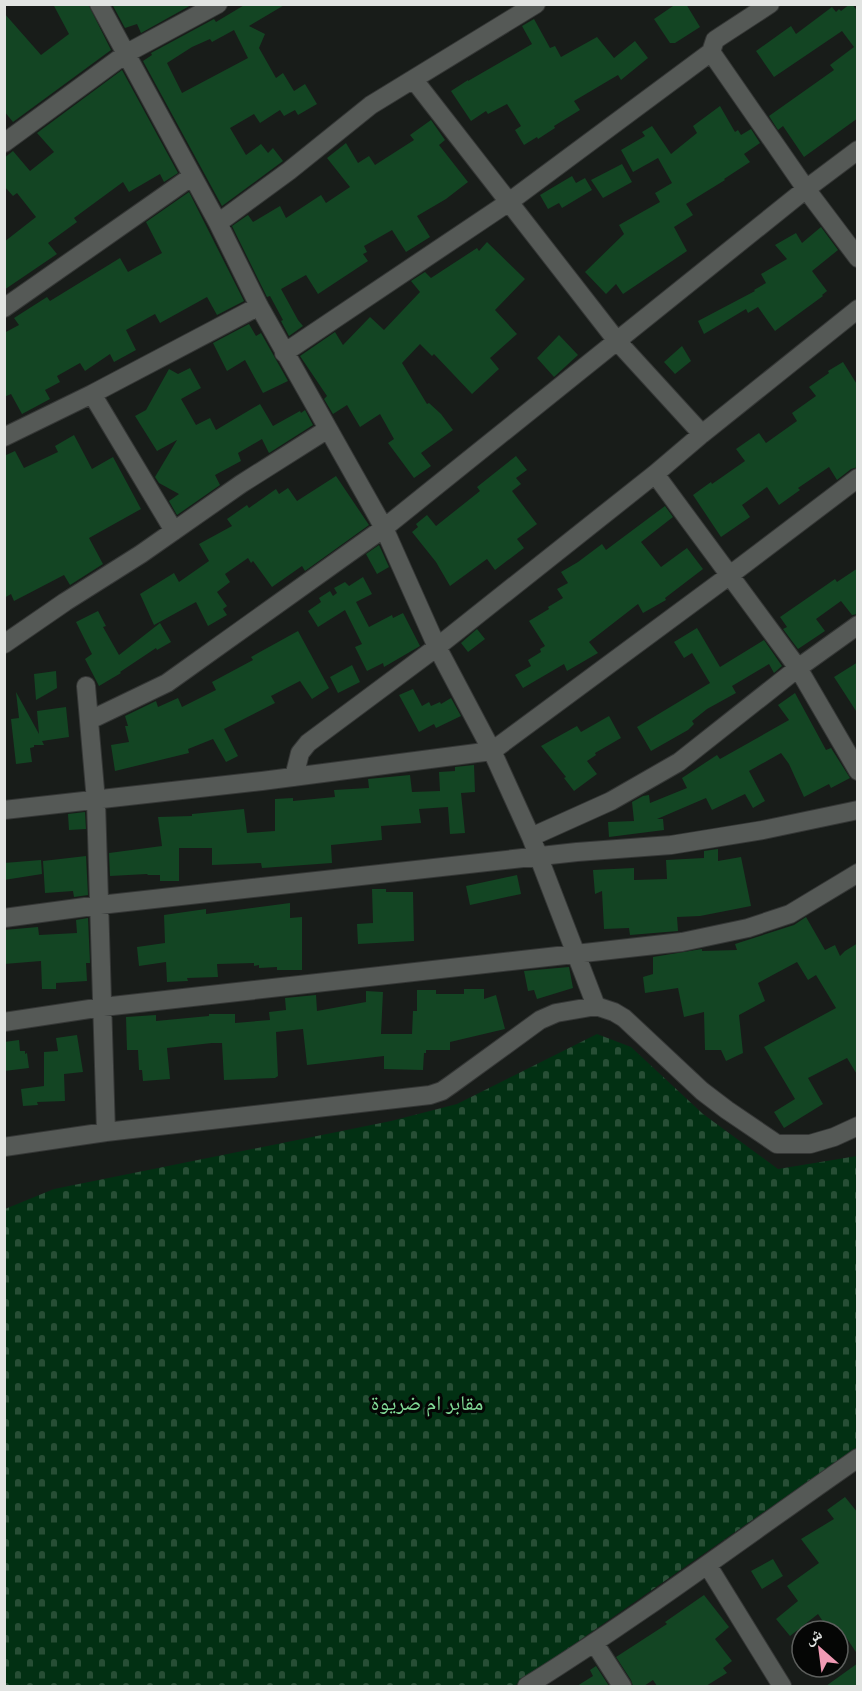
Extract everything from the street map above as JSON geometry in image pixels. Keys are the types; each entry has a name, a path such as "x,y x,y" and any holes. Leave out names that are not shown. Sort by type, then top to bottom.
{"street":[{"path":"99,4 218,223 259,306 384,528 437,647 492,751 531,837 596,1006"},
{"path":"4,142 127,53 218,4"},
{"path":"218,223 289,171 371,105 536,4"},
{"path":"285,353 509,202 711,52 715,40 770,4"},
{"path":"711,52 806,189 858,258"},
{"path":"414,80 617,341 702,434"},
{"path":"90,720 166,683 384,528 806,189 858,150"},
{"path":"4,308 192,177"},
{"path":"4,437 92,394 259,306"},
{"path":"294,777 300,753 308,743 437,647 858,309"},
{"path":"92,394 174,531"},
{"path":"4,644 241,484 328,429"},
{"path":"655,474 798,668 858,771"},
{"path":"4,810 96,801 492,751 858,478"},
{"path":"531,837 611,801 670,768 798,668 858,625"},
{"path":"86,686 96,801 106,1132"},
{"path":"4,918 100,905 578,852 671,845 763,830 858,810"},
{"path":"4,1022 103,1007 682,942 748,928 790,914 858,873"},
{"path":"4,1163 11,1146 106,1132 430,1095 452,1084 540,1020 556,1013 596,1006 624,1018 702,1090 777,1144 810,1144 834,1137 858,1126"},
{"path":"527,1686 595,1644 858,1458"},
{"path":"708,1566 782,1686"},
{"path":"595,1644 622,1686"}],"green space":[{"name":"مقابر ام ضريوة","path":"597,1034 631,1047 703,1114 778,1169 857,1156 857,1447 514,1686 5,1686 5,1209 54,1189 391,1121 457,1104"}],"building":[{"path":"53,4 88,4 111,50 13,122 4,111 4,13 41,55 69,34"},
{"path":"112,4 193,4 141,33 137,24 125,28"},
{"path":"246,4 286,4 249,26 265,34 259,48 276,78 283,73 294,91 305,84 317,104 298,115 295,110 284,116 280,110 260,123 254,114 230,128 246,155 261,144 268,153 273,148 283,161 222,206 143,61 152,55 151,53 214,19 216,22","holes":["234,30 248,58 182,93 167,63 192,47 210,39 212,42"]},
{"path":"676,4 686,4 700,27 675,43 670,43 654,19"},
{"path":"850,4 858,12 858,118 804,157 783,126 778,130 769,116 834,70 830,65 854,47 842,31 774,77 756,51 791,26 796,34 832,7 836,12"},
{"path":"534,19 550,48 555,46 561,57 597,37 614,58 635,41 648,58 621,80 618,75 574,101 580,110 538,139 537,137 524,145 515,130 521,126 507,104 488,114 486,111 471,121 451,91 532,44 522,26"},
{"path":"122,70 178,173 164,182 160,174 129,192 123,182 74,218 77,222 48,243 57,254 4,290 4,242 36,217 17,193 13,196 4,186 4,158 13,151 30,171 54,152 37,133"},
{"path":"720,106 735,132 738,130 741,135 751,129 760,143 744,154 750,162 686,204 693,215 674,227 687,251 623,294 616,284 606,294 585,272 624,234 619,225 660,202 655,193 672,183 658,158 633,172 621,150 645,136 642,132 652,126 671,154 697,133 693,126"},
{"path":"431,120 445,140 439,145 468,182 446,199 417,216 430,237 406,252 392,230 364,246 367,252 363,254 368,261 318,294 306,275 281,289 303,326 289,336 281,321 283,320 270,296 267,297 232,226 248,215 253,222 280,206 286,218 321,195 326,203 350,187 327,158 346,143 358,163 369,156 375,165 414,140 410,135"},
{"path":"622,164 632,182 603,198 591,180"},
{"path":"572,176 576,183 585,178 592,190 562,208 559,203 548,209 540,195"},
{"path":"189,192 244,301 217,315 207,297 160,323 155,314 126,330 136,350 114,362 110,354 85,371 80,363 57,376 60,382 45,390 50,399 22,414 11,394 4,397 4,333 19,325 14,318 47,297 50,301 120,258 128,272 162,253 146,222"},
{"path":"821,227 838,250 812,271 827,291 823,296 775,331 758,307 748,313 746,309 704,334 698,321 755,291 766,283 761,274 787,259 775,245 796,233 802,243"},
{"path":"487,242 525,279 495,310 517,334 490,358 499,369 472,394 434,354 432,356 420,344 402,363 427,404 429,403 441,414 453,430 421,453 431,466 414,478 388,443 394,439 380,414 360,427 347,405 333,414 324,399 327,396 300,356 335,332 343,345 370,317 384,330 420,292 411,281 425,272 431,278 477,248 479,251"},
{"path":"249,324 256,336 261,333 288,381 263,393 245,360 227,371 213,343"},
{"path":"559,335 578,355 554,377 537,358"},
{"path":"682,346 691,361 675,374 664,362"},
{"path":"843,362 858,386 858,467 851,469 837,480 829,467 798,488 800,490 779,505 767,487 742,505 750,517 721,537 693,495 745,461 736,449 759,433 766,443 797,421 792,413 816,396 809,387"},
{"path":"190,368 201,388 181,399 196,425 210,418 216,430 260,404 273,426 305,410 313,425 269,453 262,439 238,453 241,461 215,475 220,485 177,515 169,501 179,494 159,483 155,477 177,440 157,451 135,416 146,410 169,369 178,374"},
{"path":"74,435 92,469 113,457 141,509 89,538 103,564 70,585 64,575 14,601 11,594 4,598 4,456 15,451 24,468 58,452 55,446"},
{"path":"516,456 527,470 516,478 521,484 512,491 537,524 517,539 524,548 495,570 487,559 450,586 436,562 412,532 418,527 416,524 427,515 436,526 480,491 477,487"},
{"path":"336,476 369,525 305,571 302,566 272,587 253,561 251,563 248,558 225,574 230,582 217,592 227,606 223,609 227,615 208,626 196,602 154,625 140,594 174,573 179,582 209,561 199,544 232,526 227,519 247,505 249,508 276,489 279,494 288,488 297,501"},
{"path":"665,506 673,517 641,542 661,567 687,548 703,569 665,598 666,600 643,613 638,604 589,642 598,653 567,671 564,664 523,688 515,675 531,666 528,660 541,652 540,649 545,646 529,621 563,598 557,589 568,583 561,572 602,544 606,550"},
{"path":"379,545 389,567 377,574 366,554"},
{"path":"858,568 858,614 852,615 841,601 816,619 825,631 798,649 783,629 787,627 780,617 835,579 837,582"},
{"path":"363,577 372,594 356,602 369,627 392,615 393,618 403,613 420,646 384,667 383,663 367,671 355,647 362,644 345,610 318,627 308,611 321,602 319,598 330,591 333,596 337,593 334,588 345,582 349,586"},
{"path":"98,611 106,626 103,627 119,655 160,623 171,642 157,650 156,648 99,686 85,659 92,654 76,622"},
{"path":"697,628 720,667 764,640 782,666 774,673 769,664 732,686 736,693 707,709 692,721 694,724 688,730 651,751 637,727 710,683 692,653 684,658 674,642"},
{"path":"477,629 485,639 468,652 461,643"},
{"path":"298,631 329,688 312,699 300,681 271,696 275,703 224,729 238,756 226,762 213,739 188,749 189,753 115,771 111,745 129,742 125,716 156,701 158,707 178,698 182,707 216,690 212,682 253,660 251,657"},
{"path":"858,662 858,714 834,677"},
{"path":"352,665 360,682 338,693 330,677"},
{"path":"56,671 57,688 36,700 34,674"},
{"path":"413,689 422,706 429,702 431,706 440,702 441,704 451,698 461,716 436,728 434,724 419,732 399,695"},
{"path":"16,692 39,734 37,711 66,707 69,737 42,741 44,745 34,745 30,748 32,762 16,764 11,719 19,718"},
{"path":"795,693 826,750 831,748 850,778 831,788 829,784 804,797 789,764 781,753 749,771 765,801 753,808 745,794 712,810 706,798 657,819 663,819 664,830 609,837 608,822 634,821 632,802 649,795 650,803 687,788 682,778 717,755 720,759 789,720 778,705"},
{"path":"609,716 621,738 595,753 596,755 587,761 597,774 574,791 564,778 566,777 541,746 577,726 581,732"},
{"path":"474,765 475,792 461,793 465,833 450,834 448,807 419,809 421,823 381,826 382,840 331,845 332,863 262,868 261,863 212,865 212,848 179,848 179,881 160,881 160,875 147,874 110,876 109,853 162,846 158,817 192,816 192,814 244,809 247,833 275,831 275,799 293,798 293,801 335,797 334,790 369,788 368,779 410,775 412,792 440,791 439,772 455,771 455,767"},
{"path":"85,812 86,829 69,830 68,814"},
{"path":"718,849 718,861 741,857 751,906 700,916 677,917 678,931 630,935 629,928 604,929 602,891 595,894 593,870 634,868 634,880 667,879 666,860 704,858 704,851"},
{"path":"86,856 88,895 74,897 73,891 45,893 43,861"},
{"path":"41,860 42,874 4,880 4,863"},
{"path":"517,875 521,894 470,905 466,886"},
{"path":"372,889 386,889 386,892 413,892 414,941 358,944 357,924 373,923"},
{"path":"290,903 290,918 302,917 302,970 277,970 277,967 259,968 259,965 254,966 254,963 217,964 218,977 187,978 188,981 167,982 166,962 139,966 137,947 165,943 164,915 206,909 206,914"},
{"path":"806,917 825,950 835,945 840,956 858,943 858,1076 847,1058 808,1078 823,1104 784,1128 774,1112 795,1099 764,1047 836,1008 816,975 808,980 797,962 758,983 765,1001 739,1015 743,1053 726,1061 721,1050 705,1050 704,1012 684,1017 678,988 645,993 643,977 653,974 653,957 702,949 702,951 737,950 735,944 794,925"},
{"path":"88,918 90,963 86,963 87,981 56,983 56,989 42,989 41,961 4,964 4,930 38,927 39,935 77,933 76,920"},
{"path":"569,967 573,988 537,999 534,990 528,991 524,971"},
{"path":"464,989 484,989 484,999 496,995 505,1029 450,1042 450,1050 426,1050 423,1070 384,1069 384,1056 307,1065 303,1029 276,1032 278,1076 275,1078 224,1080 222,1043 212,1043 167,1048 170,1079 143,1081 142,1070 139,1070 138,1050 127,1050 126,1017 156,1015 156,1021 209,1016 209,1014 235,1014 235,1023 270,1020 269,1012 286,1010 285,998 316,995 317,1011 366,1002 366,991 383,992 381,1034 412,1034 413,1011 417,1011 417,990 436,990 436,994 464,994"},
{"path":"77,1035 83,1072 64,1074 65,1101 37,1102 38,1105 23,1106 21,1089 44,1086 44,1052 58,1051 56,1038"},
{"path":"19,1040 20,1051 27,1053 29,1068 4,1071 4,1042"},
{"path":"845,1497 858,1513 858,1655 850,1643 850,1619 821,1619 818,1614 812,1619 790,1619 790,1636 776,1619 798,1601 787,1586 819,1563 801,1539 834,1519 827,1510"},
{"path":"773,1559 783,1576 762,1589 751,1571"},
{"path":"704,1595 729,1627 715,1639 732,1661 723,1668 727,1673 706,1686 657,1686 653,1680 644,1686 633,1686 616,1657 667,1624 665,1622"},
{"path":"858,1663 858,1686 826,1686 836,1679 850,1679 850,1669"},
{"path":"596,1666 609,1686 577,1686 593,1676 590,1670"}]}
